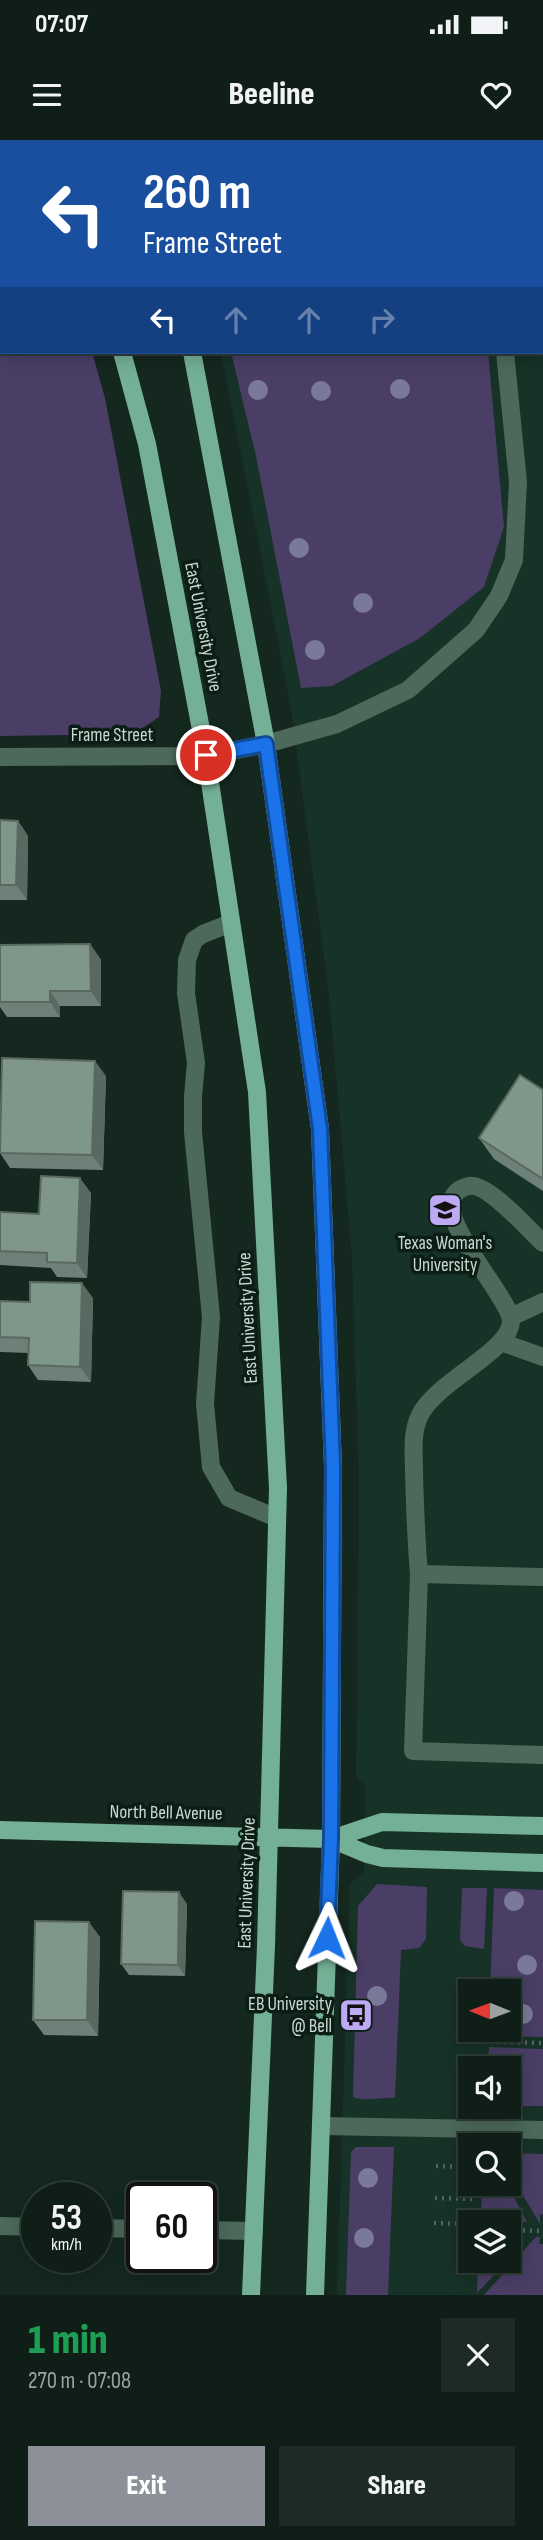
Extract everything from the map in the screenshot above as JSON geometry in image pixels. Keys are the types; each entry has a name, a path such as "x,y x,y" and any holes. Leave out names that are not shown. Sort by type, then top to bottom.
{"main road":[{"name":"East University Drive","path":"123,354 147,444 206,755 257,1092 278,1488 270,1836 251,2295"},
{"name":"East University Drive","path":"192,354 266,744 320,1129 333,1467 331,1839 315,2295"},
{"name":"North Bell Avenue","path":"331,1839 382,1822 543,1826"},
{"name":"North Bell Avenue","path":"0,1830 331,1839 383,1858 543,1863"}],"street":[{"name":"Frame Street","path":"0,757 206,755 266,744 337,724 408,690 475,630 499,596 514,560 518,482 505,354"},
{"path":"231,923 194,940 187,960 186,993 196,1063 192,1132 211,1317 205,1404 211,1467 229,1498 277,1518"},
{"path":"543,1243 489,1192 477,1185 466,1186 456,1194 452,1205 457,1228 500,1293 511,1317 511,1324 501,1342 441,1388 421,1412 416,1425 414,1521 419,1574 413,1751 543,1755"},
{"path":"511,1317 543,1302"},
{"path":"501,1342 543,1357"},
{"path":"419,1574 543,1577"},
{"path":"321,2126 543,2130"},
{"path":"0,2227 21,2227"},
{"path":"217,2230 254,2231"}],"path":[{"path":"483,2042 543,2043"},
{"path":"436,2166 458,2167"},
{"path":"435,2198 477,2200"},
{"path":"434,2223 458,2224"},
{"path":"521,2230 543,2231"}],"shaded area":[{"path":"0,354 93,354 105,398 161,691 159,717 134,734 0,736"},
{"name":"Texas Woman's University","path":"221,354 543,354 543,2295 337,2295 350,1884 364,1872 365,1786 356,1776 359,1485 352,1258 329,995 291,708"},
{"path":"231,354 488,354 504,527 484,587 420,638 332,686 301,688 256,456"},
{"path":"377,1884 427,1887 426,1939 419,1948 401,1950 395,2098 363,2099 353,2097 358,1906"},
{"path":"462,1888 487,1888 484,1949 465,1946 460,1940"},
{"path":"494,1888 543,1890 543,2037 522,2037 522,1979 490,1979"},
{"path":"489,2047 543,2049 543,2106 521,2106 521,2056 489,2056"},
{"path":"356,2147 394,2147 388,2295 346,2295 351,2152"},
{"path":"521,2153 543,2154 543,2214 540,2215 540,2224 521,2192"},
{"path":"482,2196 513,2196 521,2210 481,2210"},
{"path":"521,2211 527,2222 521,2222"},
{"path":"536,2237 540,2237 539,2244 543,2244 543,2295 484,2295 504,2273 521,2273 521,2254"},
{"path":"478,2273 496,2273 477,2293"}],"building":[{"path":"0,820 18,821 16,885 0,885"},
{"path":"90,944 91,991 50,991 50,1002 0,1002 0,945"},
{"path":"2,1058 95,1061 92,1155 0,1153"},
{"path":"520,1075 543,1090 543,1179 479,1138"},
{"path":"41,1176 80,1178 77,1263 47,1262 47,1253 0,1251 0,1212 39,1214"},
{"path":"30,1282 82,1283 80,1367 28,1365 29,1338 0,1337 0,1301 30,1302"},
{"path":"123,1891 179,1892 178,1965 121,1964"},
{"path":"35,1921 89,1922 87,2020 33,2020"}],"place":[{"name":"Texas Woman's University","path":"445,1210"},
{"name":"EB University @ Bell","path":"356,2015"}],"route":[{"path":"206,755 266,744 320,1129 333,1467 331,1839 327,1938"}]}
